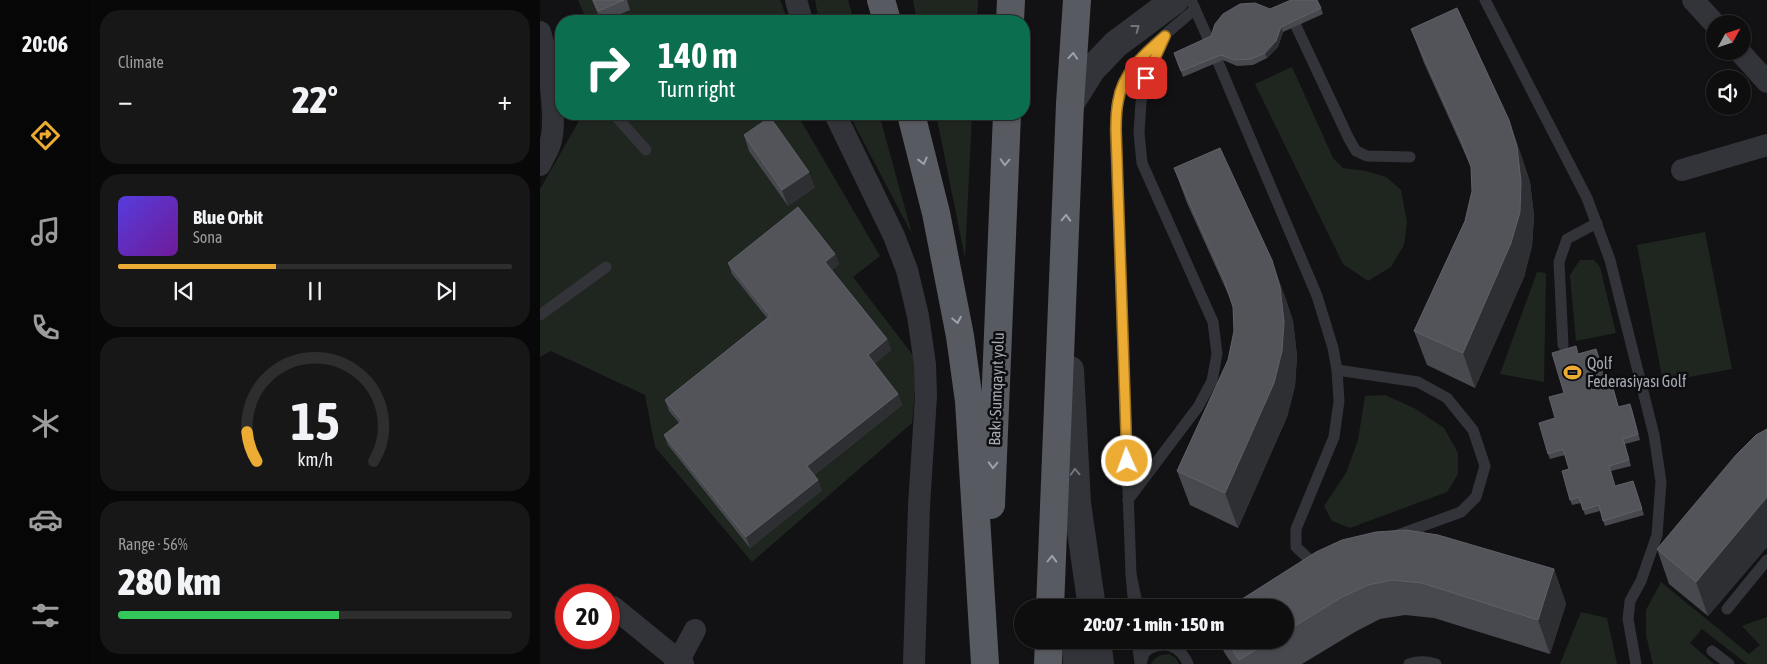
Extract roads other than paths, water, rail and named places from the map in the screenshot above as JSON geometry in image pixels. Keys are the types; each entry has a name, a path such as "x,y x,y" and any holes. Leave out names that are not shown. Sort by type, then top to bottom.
{"highway":[{"path":"881,0 885,15"},
{"path":"1010,15 1011,0"},
{"path":"1050,599 1070,104 1077,0"},
{"path":"913,120 936,213 960,336 969,401 985,664"},
{"name":"Bakı-Sumqayıt yolu","path":"985,664 1007,120"},
{"path":"1048,664 1049,649"}],"street":[{"path":"796,0 800,15"},
{"path":"1693,0 1707,15"},
{"path":"1070,104 1092,69 1116,44 1187,3"},
{"path":"540,32 550,84 553,126 550,144 540,165"},
{"path":"1748,60 1767,82"},
{"path":"838,120 894,236 907,270 918,316 925,364 926,396 914,664"},
{"path":"1682,170 1767,145"},
{"path":"1064,267 1077,503 1077,599"},
{"path":"1077,503 1091,599"},
{"path":"620,613 679,663 695,630"},
{"path":"1077,649 1077,664"},
{"path":"1098,649 1100,664"}],"lane":[{"path":"1484,0 1587,198 1597,223 1610,260 1654,435 1661,482 1657,535 1641,581 1630,601 1628,619 1636,664"},
{"path":"1128,500 1198,407 1212,381 1217,354 1213,322 1142,163 1139,133 1141,102 1146,78 1165,36 1187,3 1210,43"},
{"path":"1296,26 1356,151 1367,156 1410,157"},
{"path":"1133,599 1128,500 1116,120 1118,100 1126,78 1138,60 1165,36"},
{"path":"1218,62 1316,296 1338,370 1339,401 1334,437 1296,529 1296,547 1310,560 1330,559"},
{"path":"619,120 646,150"},
{"path":"1563,345 1559,262 1567,239 1597,223"},
{"path":"540,315 606,267"},
{"path":"1338,370 1418,382 1447,398 1473,430 1485,466 1476,497 1461,512 1386,539"},
{"path":"1727,609 1767,560"},
{"path":"1131,574 1136,599"},
{"path":"1139,649 1140,664"},
{"path":"1140,664 1145,652 1150,649"},
{"path":"1177,649 1183,654 1188,664"},
{"path":"1712,651 1729,664"},
{"path":"1408,664 1426,661 1436,664"}],"place":[{"name":"Qolf Federasiyası Golf","path":"1573,372"}]}
